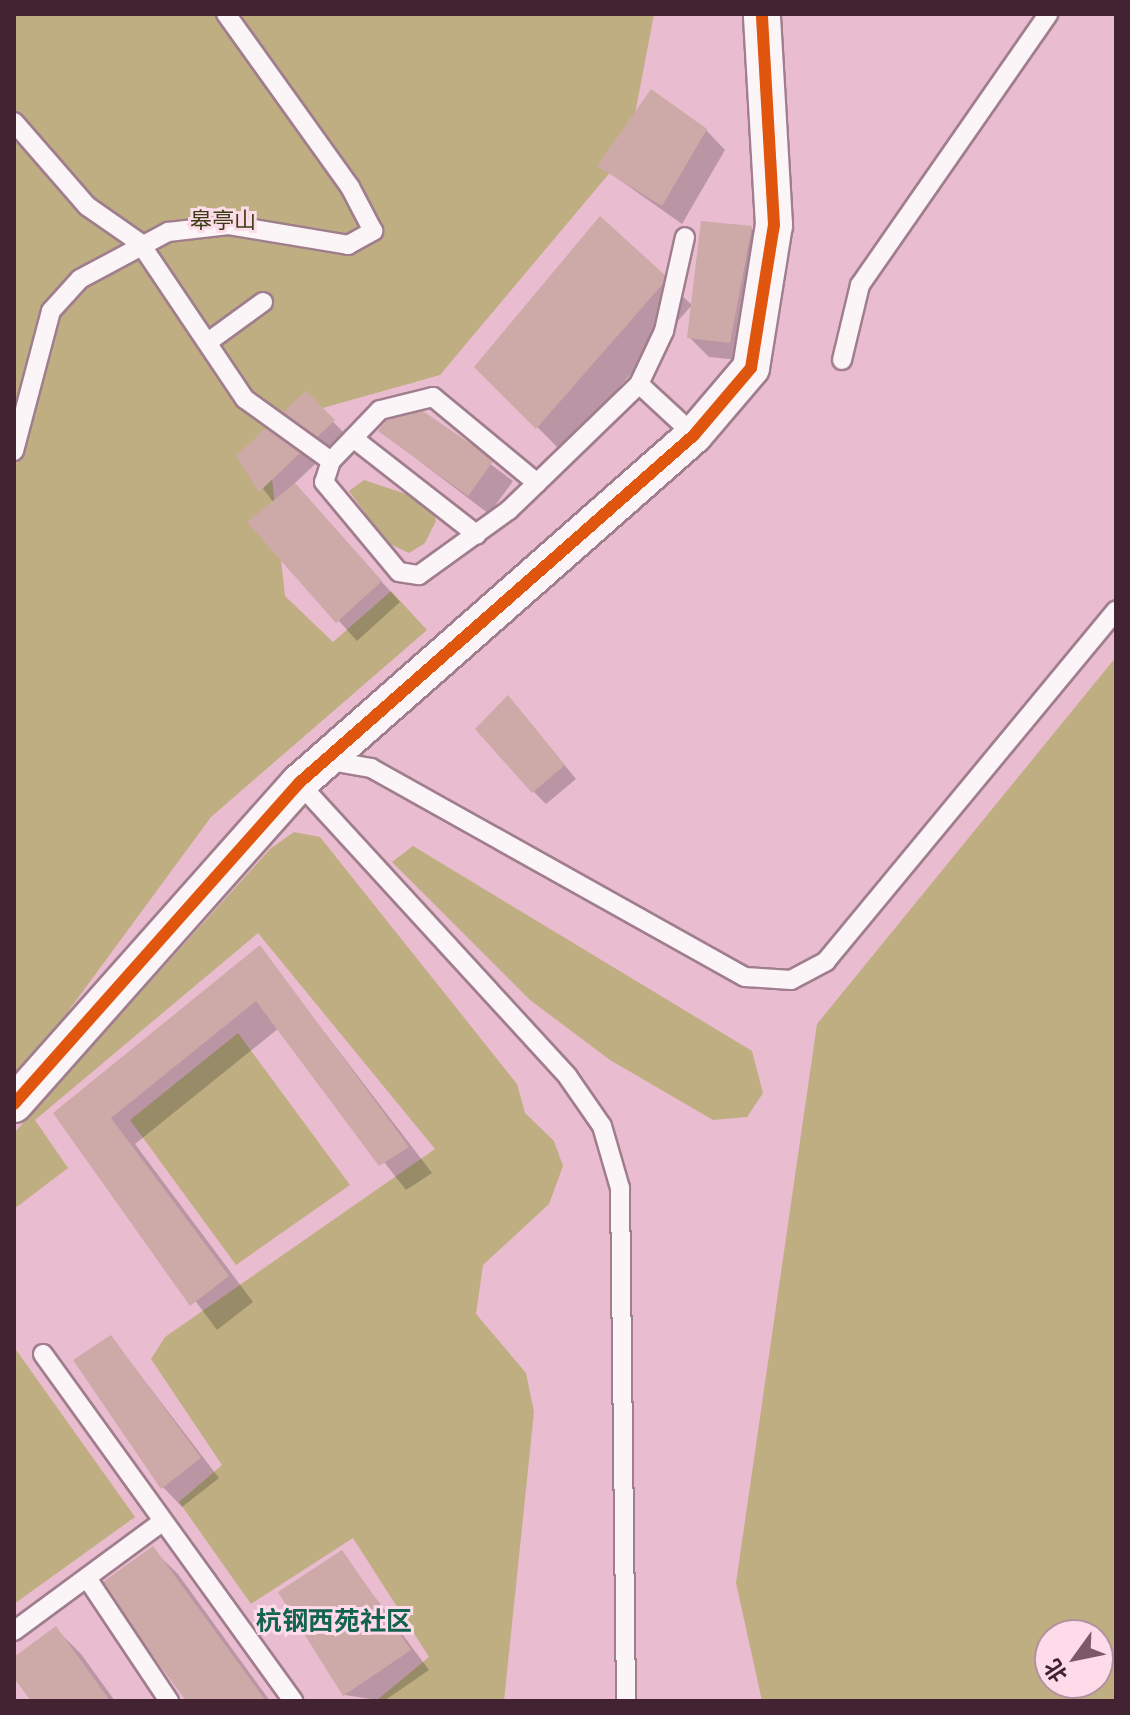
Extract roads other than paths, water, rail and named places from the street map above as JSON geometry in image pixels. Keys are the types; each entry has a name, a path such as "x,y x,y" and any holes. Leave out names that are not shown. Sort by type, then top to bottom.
{"street":[{"path":"14,1104 311,772 694,435 751,368 774,225 762,14"}],"lane":[{"path":"14,451 51,311 80,279 140,243 229,225 348,245 373,231 350,187 226,14"},
{"path":"842,360 860,285 1048,14"},
{"path":"14,122 87,206 140,243 245,399 331,461"},
{"path":"537,483 433,397 380,410 331,461 324,482 399,572 419,575 477,535 537,483 639,384 664,331 685,237"},
{"path":"208,342 263,302"},
{"path":"639,384 694,435"},
{"path":"353,438 477,535"},
{"path":"311,772 371,768 745,977 791,980 826,961 1116,611"},
{"path":"311,772 568,1077 602,1126 620,1188 626,1701"},
{"path":"43,1354 293,1701"},
{"path":"14,1631 163,1521"},
{"path":"87,1578 169,1701"}],"district":[{"name":"杭钢西苑社区","path":"334,1621"}],"park label":[{"name":"皋亭山","path":"223,221"}]}
